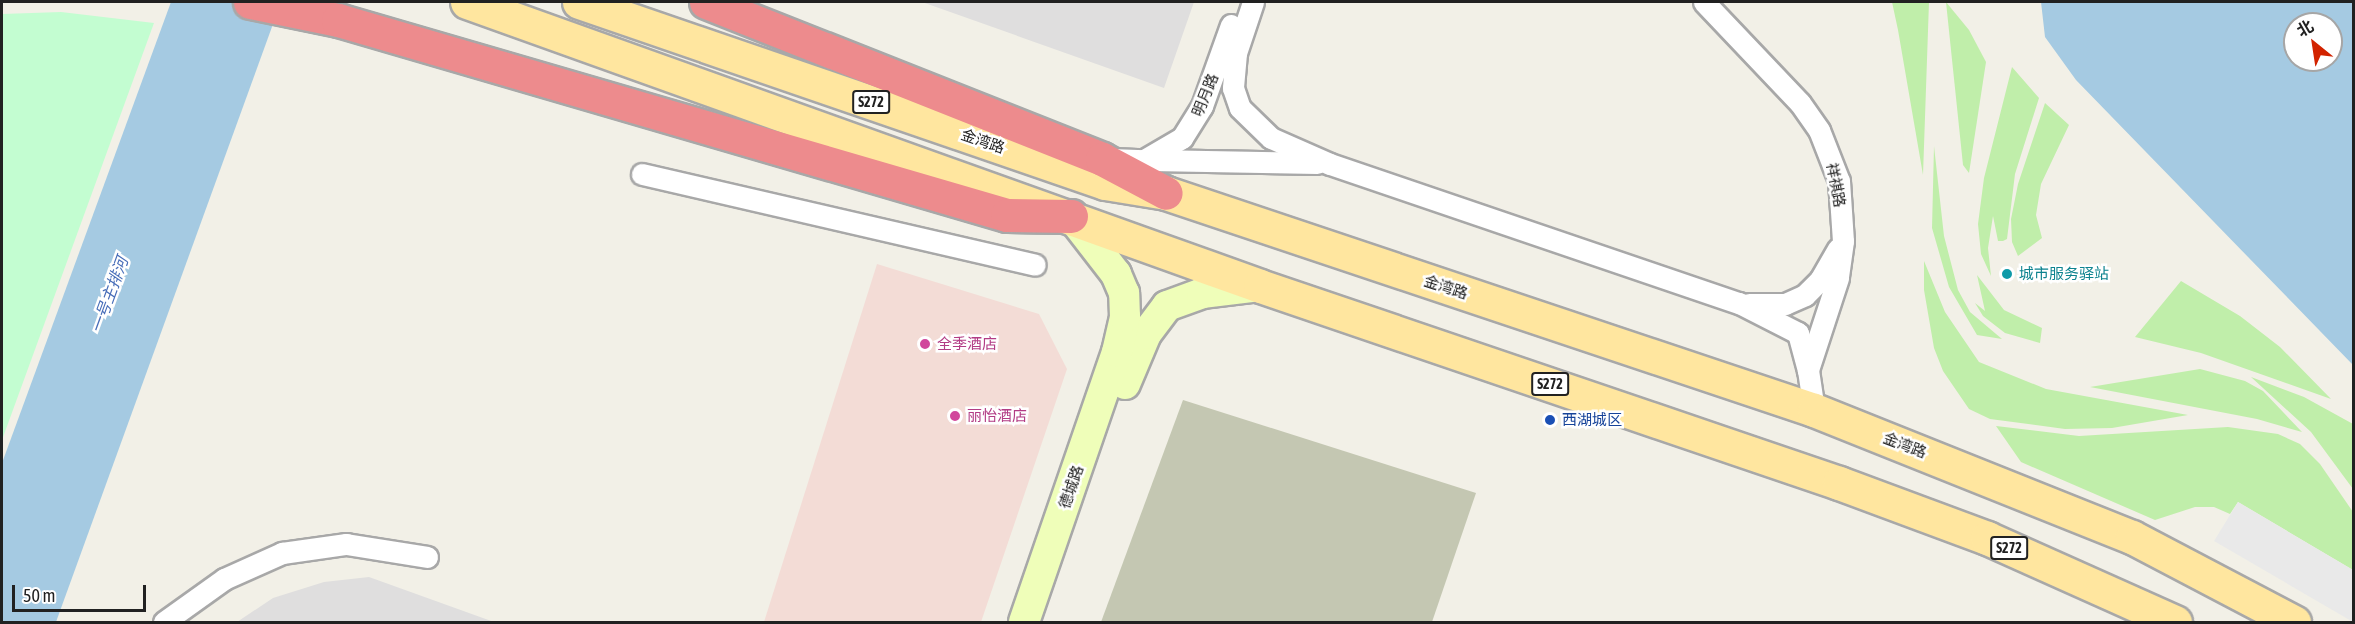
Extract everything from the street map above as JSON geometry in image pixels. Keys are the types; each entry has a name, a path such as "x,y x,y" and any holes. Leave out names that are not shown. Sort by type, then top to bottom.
{"highway":[{"path":"250,2 338,20 1007,215 1071,216"},
{"path":"706,2 1102,159 1166,193"}],"main road":[{"name":"S272","path":"467,2 1071,216 1260,286 1850,487 1987,538 2175,622"},
{"name":"金湾路","path":"579,2 1105,183 1166,193 1814,410 2132,537 2294,622"}],"street":[{"name":"明月路","path":"1102,159 1144,160 1167,150 1194,122 1239,2"},
{"path":"1253,2 1236,53 1233,88 1240,108 1255,126 1271,138 1330,164 1739,303 1798,333 1808,370"},
{"name":"祥祺路","path":"1704,2 1800,103 1819,130 1839,181 1843,241 1838,278 1808,370 1814,410"},
{"path":"1144,160 1330,164"},
{"path":"642,174 1035,265"},
{"path":"1071,216 1104,257 1124,293 1124,359"},
{"path":"1739,303 1785,304 1805,295 1820,280 1843,241"},
{"path":"1124,359 1167,306 1202,293 1260,286"},
{"name":"德城路","path":"1024,622 1124,359"},
{"name":"德城路","path":"1041,622 1124,359"},
{"path":"164,622 224,579 282,553 346,544 427,557"}],"shaded area":[{"path":"922,2 1194,2 1164,88"},
{"path":"877,264 1039,314 1067,369 981,622 764,622"},
{"path":"1183,400 1476,493 1432,622 1101,622"},
{"path":"2238,502 2353,570 2353,622 2214,541"},
{"path":"369,577 494,622 237,622 273,598 324,582"}],"green space":[{"path":"1892,2 1929,2 1923,175 1898,30"},
{"path":"1946,2 1969,30 1986,62 1969,173 1963,165"},
{"path":"61,12 154,23 2,440 2,14"},
{"path":"2012,67 2039,98 2015,174 2007,239 2003,241 1998,241 1993,216 1988,248 1991,276 1981,254 1978,224 1984,178"},
{"path":"2045,103 2069,125 2041,184 2036,215 2042,238 2018,256 2012,242 2011,219 2018,184"},
{"path":"1934,146 1944,236 1958,290 1970,312 2002,339 1977,335 1949,287 1932,228"},
{"path":"1924,261 1945,312 1979,362 2046,389 2188,415 2112,428 2065,429 1990,419 1969,409 1943,371 1934,348 1924,290"},
{"path":"1977,275 2004,310 2042,328 2040,343 2005,333 1983,316 1975,303 1985,311"},
{"path":"2181,281 2240,316 2280,347 2331,399 2201,353 2135,337"},
{"path":"2200,369 2245,381 2263,391 2302,432 2257,419 2090,387"},
{"path":"2251,377 2304,397 2353,424 2353,489 2311,432"},
{"path":"1996,426 2079,436 2228,427 2278,434 2300,444 2320,464 2353,512 2353,570 2238,502 2230,514 2214,507 2195,507 2155,520 2021,462"}],"water":[{"name":"一号主排河","path":"171,2 281,2 56,622 2,622 2,463"},
{"path":"2041,2 2353,2 2353,365 2076,80 2045,37"}],"place":[{"name":"城市服务驿站","path":"2007,274"},
{"name":"全季酒店","path":"925,344"},
{"name":"丽怡酒店","path":"955,416"},
{"name":"西湖城区","path":"1550,420"}]}
